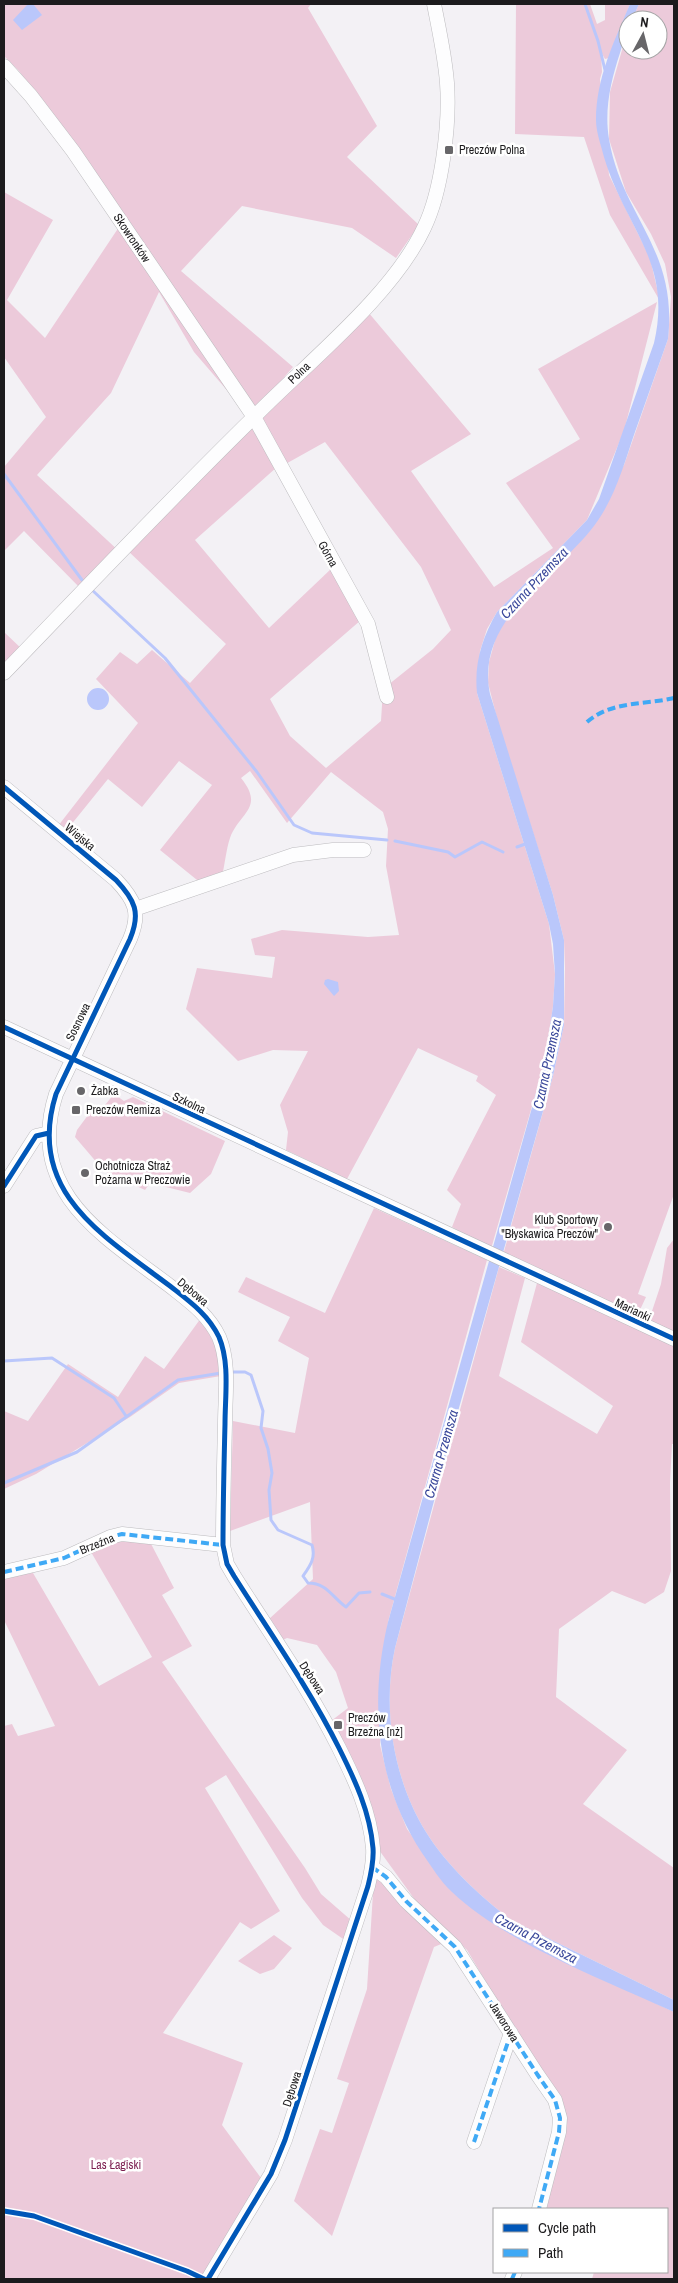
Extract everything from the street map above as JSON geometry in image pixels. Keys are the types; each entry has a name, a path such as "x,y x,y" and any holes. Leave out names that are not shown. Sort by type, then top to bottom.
{"street":[{"name":"Polna","path":"4,673 254,417 375,297 411,251 424,228 435,200 440,174 446,104 444,57 434,4"},
{"name":"Skowronków","path":"4,66 31,96 73,151 254,417"},
{"name":"Górna","path":"254,417 368,624 386,697"},
{"name":"Wiejska","path":"4,787 126,889 135,909"},
{"path":"135,909 293,855 333,850 364,850"},
{"name":"Sosnowa","path":"49,1133 52,1106 71,1060 130,940 136,925 135,909"},
{"name":"Szkolna","path":"4,1027 556,1286"},
{"path":"4,1186 36,1136 49,1133"},
{"name":"Dębowa","path":"49,1133 58,1177 83,1217 101,1234 198,1307 219,1338 225,1368 222,1545 227,1564 316,1703 351,1773 368,1819 373,1849 372,1867 286,2140 271,2174 208,2279"},
{"name":"Marianki","path":"556,1286 674,1339"},
{"name":"Brzeźna","path":"4,1572 64,1558 110,1537 122,1534 222,1545"},
{"name":"Jaworowa","path":"372,1867 386,1877 406,1901 455,1947 555,2100 560,2118 556,2150 539,2208"},
{"path":"474,2142 511,2033"}],"green space":[{"path":"4,4 311,4 308,8 377,126 347,157 419,225 396,258 352,228 242,206 181,271 293,367 250,417 194,352 159,292 111,393 37,475 121,553 82,590 24,531 4,551 4,467 46,417 4,357 4,192 53,220 7,300 45,338 125,218 19,71 4,56"},
{"path":"516,4 590,4 597,24 605,20 605,4 630,4 628,10 618,10 618,35 609,58 605,59 601,52 602,72 600,79 609,175 650,258 660,301 610,215 584,137 515,134"},
{"path":"639,4 674,4 674,1194 638,1294 646,1297 639,1312 633,1315 503,1255 553,1076 564,1025 565,968 564,940 553,895 500,730 488,683 489,662 497,633 504,622 562,561 624,465 668,339 671,297 665,264 651,234 626,192 609,139 610,92 619,60 668,60 668,10 636,10"},
{"path":"657,302 624,431 587,520 497,612 487,629 480,651 477,693 549,924 555,974 553,1006 545,1061 491,1249 452,1227 461,1204 447,1190 496,1095 476,1081 478,1076 418,1048 347,1179 286,1150 288,1132 280,1105 308,1051 273,1050 238,1061 186,1009 197,968 272,978 275,957 255,955 251,939 282,930 368,937 399,935 386,866 388,829 383,812 331,772 287,823 250,771 241,778 248,788 251,803 230,838 222,876 202,884 160,850 212,785 179,761 142,807 108,779 66,831 58,826 138,723 96,679 120,652 137,664 152,650 190,683 226,644 127,550 252,427 277,467 195,540 269,628 332,568 361,620 270,699 290,736 326,768 381,721 383,689 433,649 451,630 421,567 325,442 282,466 261,419 368,312 471,434 411,471 494,587 553,548 506,483 580,439 538,369"},
{"path":"4,632 24,651 4,671"},
{"path":"114,1094 124,1101 133,1097 225,1141 211,1174 190,1193 150,1183 145,1190 104,1171 75,1137 77,1130 94,1107 105,1105"},
{"path":"374,1208 487,1260 388,1622 380,1745 391,1789 407,1829 453,1892 467,1904 523,1940 674,2012 674,2279 592,2279 594,2273 668,2273 668,2208 543,2208 564,2132 508,2019 467,1950 418,1904 379,1850 331,1721 348,1708 336,1672 317,1645 287,1638 283,1640 269,1619 313,1579 310,1502 230,1531 233,1421 295,1433 309,1358 278,1341 290,1317 238,1292 246,1277 325,1313"},
{"path":"674,1239 674,1335 650,1325 649,1320 661,1284 667,1248"},
{"path":"499,1267 525,1278 499,1376 597,1434 613,1406 521,1342 537,1283 674,1343 674,1444 672,1444 670,1483 671,1571 664,1592 645,1604 612,1591 559,1629 556,1697 627,1750 583,1804 674,1868 674,2000 511,1920 488,1901 465,1880 434,1845 415,1811 405,1789 398,1766 390,1719 391,1671 395,1648"},
{"path":"201,1318 220,1355 221,1376 179,1383 130,1417 36,1474 4,1489 4,1411 28,1421 68,1364 118,1397 145,1356 164,1369"},
{"name":"Las Łagiski","path":"117,1540 149,1540 174,1588 162,1595 192,1646 162,1662 305,1868 321,1894 352,1921 346,1941 323,1925 302,1898 226,1775 205,1788 280,1911 251,1929 240,1922 163,2033 243,2063 222,2125 261,2178 201,2279 4,2279 4,1726 12,1724 18,1736 55,1726 4,1620 4,1577 33,1573 99,1686 152,1657 91,1552"},
{"path":"374,1877 384,1881 446,1942 434,1947 332,2236 294,2201 320,2129 332,2133 349,2083 337,2079 367,1989"},
{"path":"274,1935 292,1948 274,1969 260,1974 238,1961"}],"water":[{"path":"28,4 33,4 42,15 22,30 13,20"},
{"path":"630,4 639,4 636,10 627,10"},
{"name":"Czarna Przemsza","path":"618,32 618,60 609,95 607,117 609,139 625,190 657,256 665,280 669,307 668,339 612,496 590,531 519,604 505,623 494,645 488,668 490,694 553,895 564,940 564,1025 553,1076 455,1422 395,1648 391,1671 390,1719 398,1766 405,1789 415,1811 434,1845 476,1891 511,1920 674,2000 674,2012 588,1974 528,1944 474,1911 448,1888 422,1853 395,1799 386,1770 378,1712 382,1652 388,1622 545,1061 553,1006 555,974 553,944 549,924 477,693 476,682 480,651 487,631 497,612 587,520 599,499 654,343 658,315 657,290 652,267 613,182 596,125 599,90"},
{"path":"94,688 102,688 109,695 109,703 102,710 94,710 87,703 87,695"},
{"path":"325,980 338,982 339,991 334,996 324,984"}],"waterway":[{"path":"585,4 598,41 605,70"},
{"path":"4,474 82,580"},
{"path":"92,590 165,658 257,772 294,825 312,833 387,840"},
{"path":"395,841 448,852 455,857 482,842 503,852"},
{"path":"517,847 528,843"},
{"path":"4,1361 52,1358 114,1398 126,1416"},
{"path":"231,1372 245,1372 251,1375 263,1411 261,1428 268,1449 272,1473 269,1490 271,1520 278,1530 312,1545 313,1558 303,1576 308,1583 325,1588 346,1607 359,1593 370,1592"},
{"path":"4,1483 77,1452 178,1380 221,1373"},
{"path":"382,1594 397,1600"}],"marked path":[{"path":"587,722 606,710 674,698"},
{"path":"4,1572 64,1558 110,1537 122,1534 223,1545"},
{"path":"372,1867 386,1877 406,1901 455,1947 555,2100 560,2118 559,2132 539,2208"},
{"path":"474,2142 511,2033"},
{"path":"512,2279 515,2273"}],"cycle path":[{"path":"4,787 116,880 132,901 135,922 130,939 56,1094 49,1128 51,1158 61,1185 77,1208 120,1249 198,1308 219,1337 226,1369 223,1545 227,1564 302,1682 345,1760 365,1809 373,1848 368,1886 285,2140 271,2174 208,2279"},
{"path":"4,1027 674,1339"},
{"path":"4,1186 36,1136 49,1133"},
{"path":"4,2211 34,2216 187,2271 204,2279"}],"place":[{"name":"Preczów Polna","path":"449,150"},
{"name":"Żabka","path":"81,1091"},
{"name":"Preczów Remiza","path":"76,1110"},
{"name":"Ochotnicza Straż Pożarna w Preczowie","path":"85,1173"},
{"name":"Klub Sportowy \"Błyskawica Preczów\"","path":"608,1227"},
{"name":"Preczów Brzeźna [nż]","path":"338,1725"}]}
